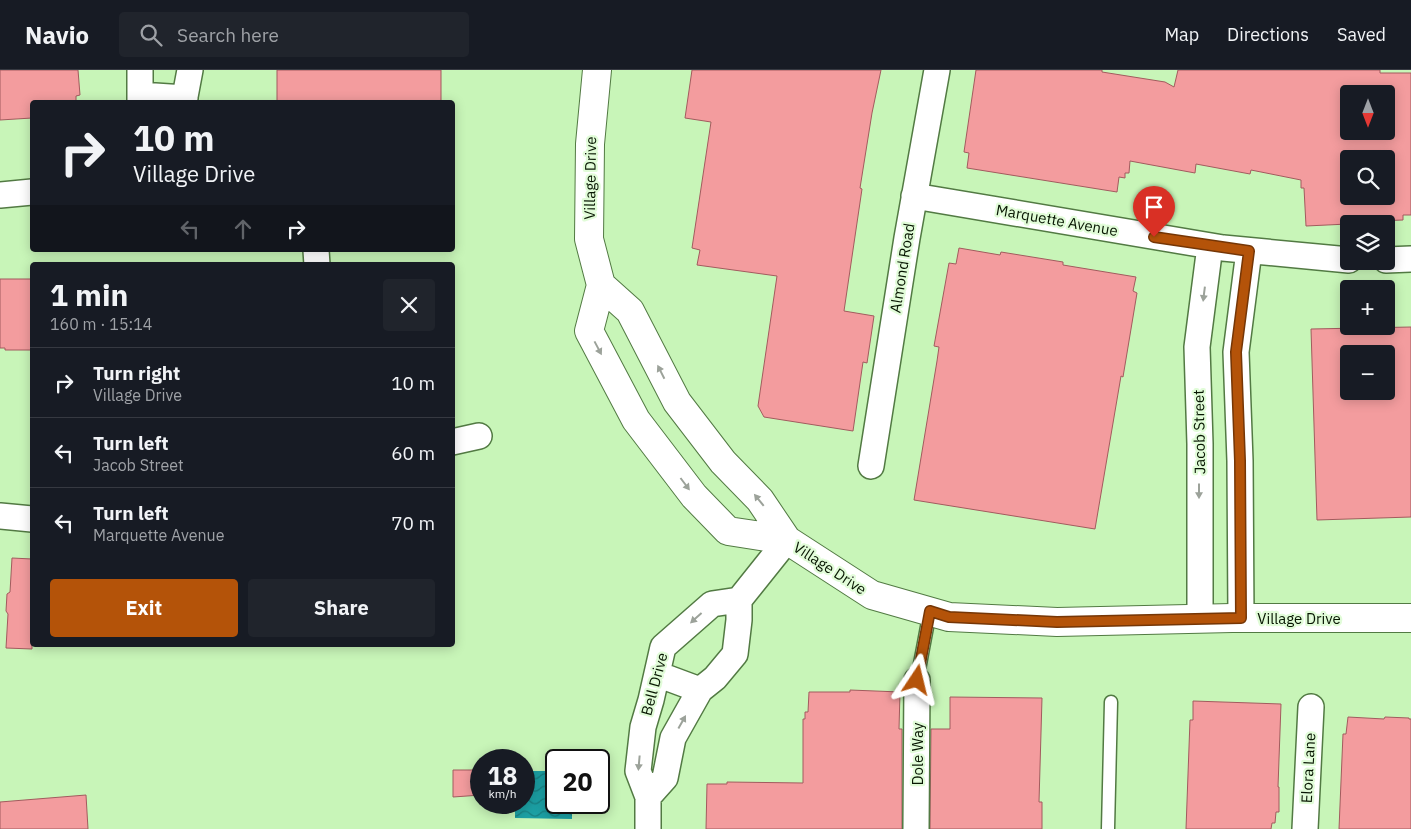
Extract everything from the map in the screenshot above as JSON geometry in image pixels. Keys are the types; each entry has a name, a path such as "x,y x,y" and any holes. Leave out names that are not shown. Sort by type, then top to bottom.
{"street":[{"path":"140,70 140,99 185,100 190,70"},
{"name":"Village Drive","path":"597,70 590,144 589,239 601,286 589,331 636,420 694,496 728,531 787,540"},
{"name":"Almond Road","path":"871,466 914,196 937,70"},
{"path":"0,195 30,192"},
{"name":"Marquette Avenue","path":"914,196 1210,246 1340,259"},
{"name":"Jacob Street","path":"1200,619 1200,444 1197,347 1210,246"},
{"path":"1241,618 1240,461 1236,352 1249,251"},
{"path":"1395,260 1411,260"},
{"name":"Village Drive","path":"601,286 630,311 676,402 723,462 760,500 787,540 872,595 949,617 1057,622 1241,618 1411,618"},
{"path":"455,441 479,436"},
{"path":"0,516 30,519"},
{"path":"648,796 665,778 673,738 700,690 715,678 735,654 739,600 787,540"},
{"name":"Bell Drive","path":"648,829 648,796 638,771 643,727 663,647 712,604 739,600"},
{"path":"657,674 700,690"},
{"name":"Dole Way","path":"916,829 917,680"},
{"name":"Elora Lane","path":"1305,829 1311,707"}],"lane":[{"path":"917,680 930,611"},
{"path":"1108,829 1111,702"}],"water":[{"path":"535,771 545,771 545,814 572,814 572,819 515,818 515,814 535,814"}],"building":[{"path":"0,70 78,70 80,95 76,96 76,100 30,100 30,118 0,120"},
{"path":"277,70 441,70 441,100 277,100"},
{"path":"692,70 881,70 860,188 862,189 844,311 874,316 867,363 863,362 853,431 764,417 758,406 777,276 697,265 700,250 692,248 711,122 685,118"},
{"path":"976,70 1102,70 1102,72 1165,82 1174,87 1178,70 1380,70 1380,73 1411,73 1411,215 1403,215 1403,220 1395,220 1395,215 1340,215 1340,224 1306,226 1304,188 1301,188 1301,180 1251,170 1250,174 1196,164 1195,173 1130,161 1129,173 1125,173 1125,178 1119,177 1117,192 967,168 969,153 964,152"},
{"path":"959,248 1000,255 1001,252 1063,262 1063,265 1136,277 1133,291 1137,293 1095,529 914,500 939,347 934,346 949,263 956,264"},
{"path":"0,279 30,279 30,350 5,350 5,348 0,348"},
{"path":"1395,327 1411,327 1411,517 1317,520 1311,329 1340,328 1340,335 1395,335"},
{"path":"12,558 30,559 30,647 32,649 6,648 7,594 10,592"},
{"path":"850,690 900,692 899,729 902,729 902,829 706,829 707,784 727,784 727,782 803,783 803,719 805,719 805,712 808,712 809,692 850,692"},
{"path":"950,697 1042,698 1039,802 1042,802 1042,829 930,829 931,729 950,729"},
{"path":"1193,701 1281,704 1279,812 1276,812 1275,823 1272,823 1271,829 1186,829 1190,720 1193,720"},
{"path":"1348,717 1411,719 1411,829 1339,829 1343,734 1346,734"},
{"path":"453,770 470,770 470,796 453,797"},
{"path":"86,795 88,829 0,829 0,802"}],"route":[{"path":"917,680 930,611 949,617 1057,622 1241,618 1240,461 1236,352 1249,251 1154,237"}]}
